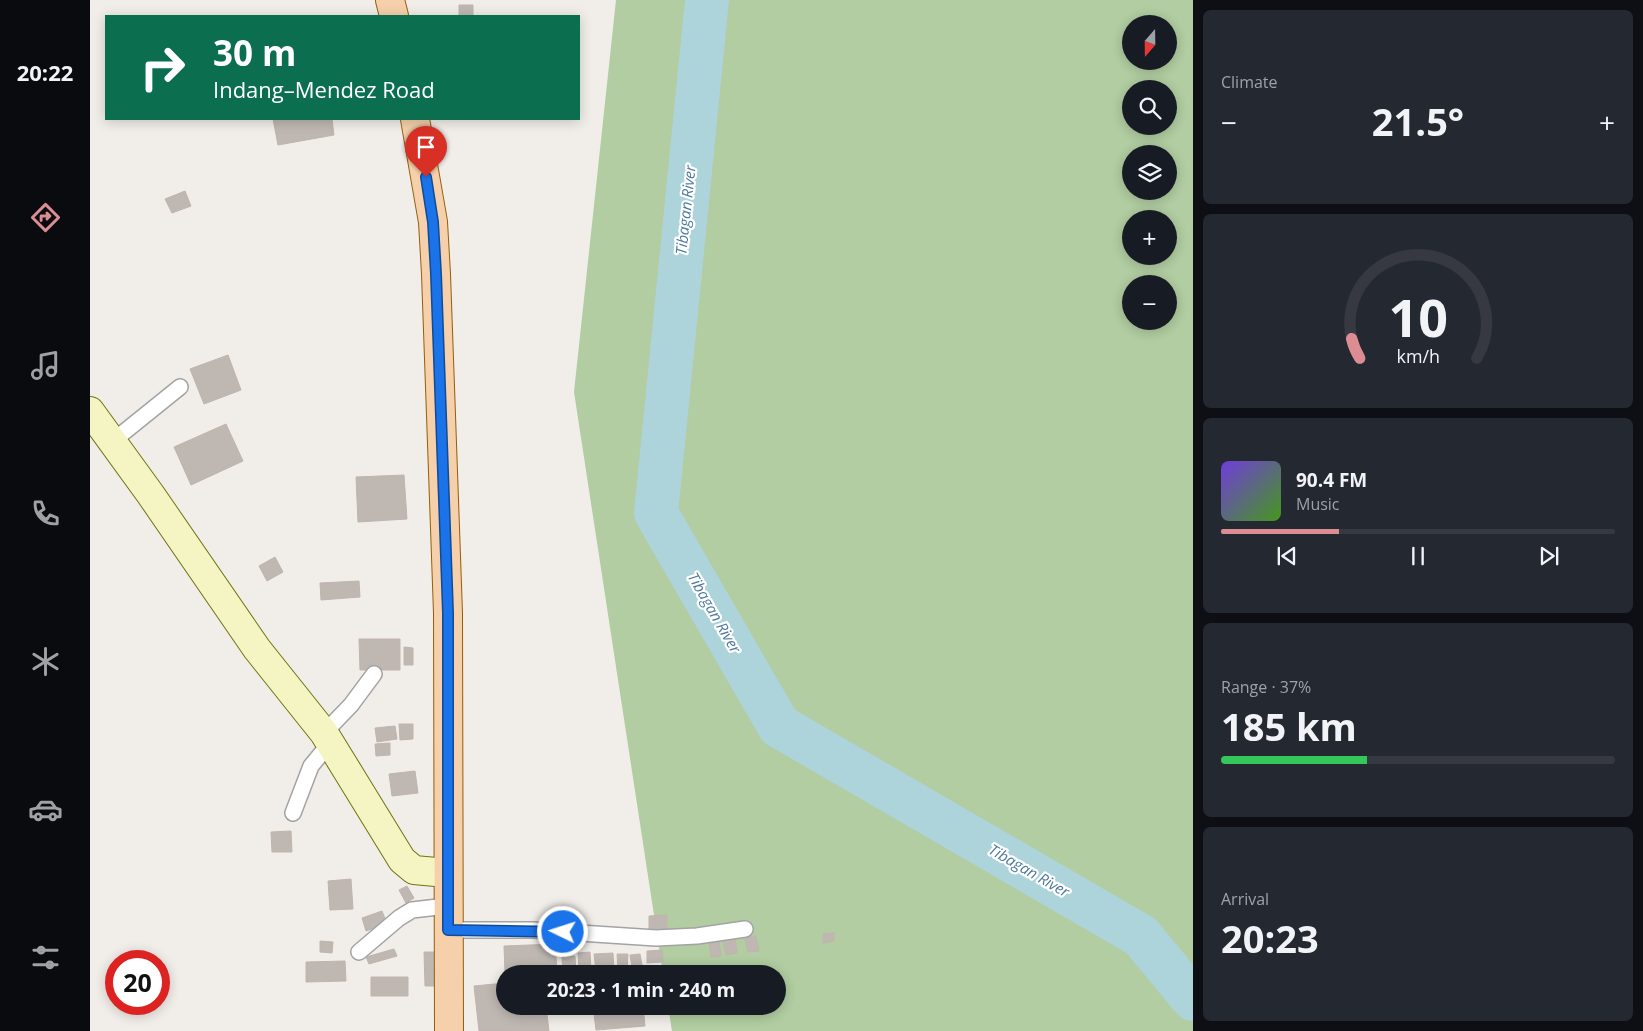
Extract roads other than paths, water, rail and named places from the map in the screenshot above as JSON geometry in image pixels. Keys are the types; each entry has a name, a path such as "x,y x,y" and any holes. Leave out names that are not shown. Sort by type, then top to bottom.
{"main road":[{"path":"390,0 394,15"},
{"path":"415,120 433,222 436,274 448,613 447,873 449,1031"}],"street":[{"path":"90,411 113,441 257,649 327,738 402,860 414,870 447,873"}],"lane":[{"path":"113,441 180,387"},
{"path":"293,813 311,766 327,738 374,674"},
{"path":"359,952 399,918 412,910 448,918 533,930 656,938 697,936 745,929"}],"waterway":[{"name":"Tibagan River","path":"707,0 656,513 779,726 1141,936 1193,999"}]}
